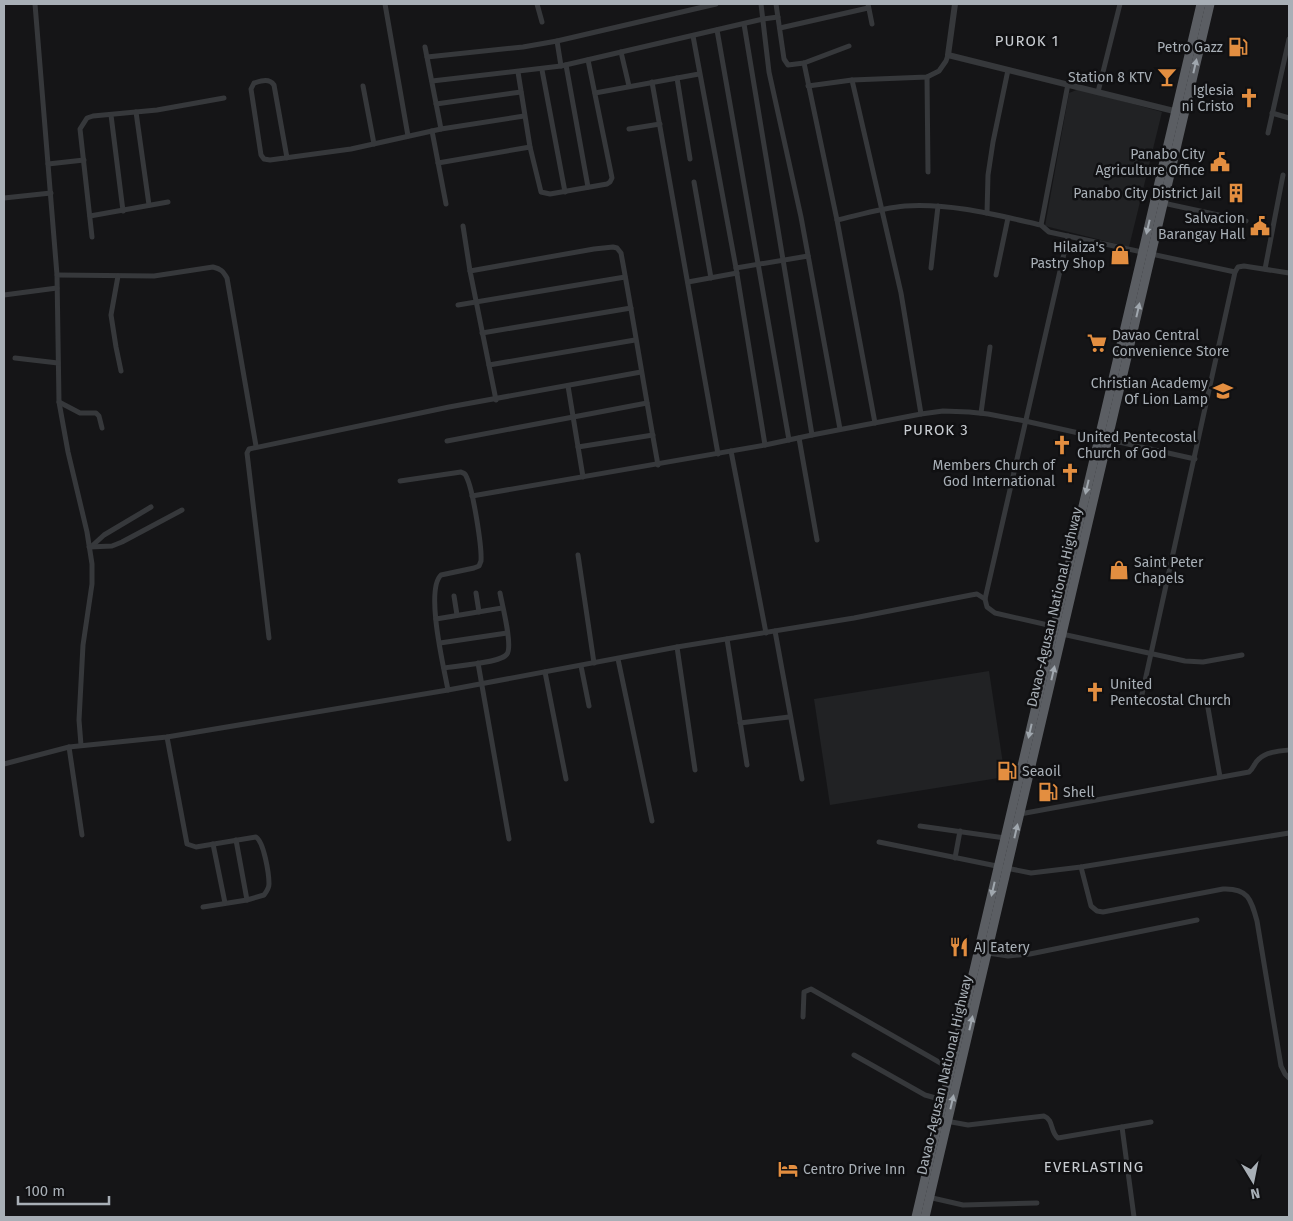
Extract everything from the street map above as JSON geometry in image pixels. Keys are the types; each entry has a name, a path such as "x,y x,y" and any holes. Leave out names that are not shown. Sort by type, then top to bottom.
{"highway":[{"name":"Davao-Agusan National Highway","path":"916,1217 925,1196 1060,630 1195,47 1201,4"},
{"name":"Davao-Agusan National Highway","path":"1195,47 1210,4"},
{"name":"Davao-Agusan National Highway","path":"1147,253 1163,203 1164,180"},
{"name":"Davao-Agusan National Highway","path":"943,1120 943,1100 950,1068 977,977 988,953 1003,868 1005,838 1016,813"},
{"name":"Davao-Agusan National Highway","path":"925,1196 925,1217"}],"street":[{"path":"36,4 57,288 59,402 68,452 90,546 92,584 83,645 80,702 81,745"},
{"path":"385,4 408,136"},
{"path":"537,4 542,22"},
{"path":"427,57 523,47 557,41 716,4"},
{"path":"761,4 770,72 808,256 840,429"},
{"path":"776,4 785,63 791,65 804,63 849,46"},
{"path":"808,86 852,80 927,77 939,71 948,55 955,4"},
{"path":"1098,92 1120,4"},
{"path":"780,28 868,6 872,24"},
{"path":"432,81 564,66 778,17"},
{"path":"744,24 812,435"},
{"path":"717,30 789,440"},
{"path":"693,36 736,270 765,446"},
{"path":"1268,133 1289,38"},
{"path":"557,41 564,66 588,187"},
{"path":"425,47 441,129"},
{"path":"621,52 629,86"},
{"path":"948,55 1180,112"},
{"path":"518,72 524,116 541,192 546,194 565,192 607,184 612,178 588,60"},
{"path":"804,63 837,220 875,423"},
{"path":"542,70 565,192"},
{"path":"987,213 988,174 1008,70"},
{"path":"595,93 699,74"},
{"path":"927,77 928,172"},
{"path":"677,78 690,159"},
{"path":"852,80 901,293 921,414"},
{"path":"287,158 274,86 266,81 254,83 251,89 261,155 267,160 287,158 374,144 441,129 524,116"},
{"path":"652,82 718,454"},
{"path":"1040,225 1068,84"},
{"path":"363,86 374,144"},
{"path":"436,104 521,92"},
{"path":"92,237 80,129 86,118 157,110 224,98"},
{"path":"136,112 149,205"},
{"path":"1272,113 1289,118"},
{"path":"111,115 123,210"},
{"path":"629,129 660,124"},
{"path":"432,131 446,204"},
{"path":"438,163 530,147"},
{"path":"48,164 84,160"},
{"path":"1265,270 1283,175"},
{"path":"694,182 711,278"},
{"path":"4,198 51,193"},
{"path":"90,216 168,202"},
{"path":"1163,203 1246,221"},
{"path":"837,220 904,206 938,206 971,210 1040,225 1049,232 1235,272"},
{"path":"931,268 938,206"},
{"path":"996,275 1008,218"},
{"path":"463,226 470,271 496,400"},
{"path":"1068,236 985,600 987,607 995,613 1150,654 1194,662 1242,654"},
{"path":"470,271 613,246 620,250 632,308 635,340 658,465"},
{"path":"688,282 711,278 759,264 808,256"},
{"path":"1141,699 1235,272 1238,267 1244,266 1289,273"},
{"path":"56,275 154,276 214,267 224,272 227,278 256,446"},
{"path":"118,276 111,315 121,371"},
{"path":"458,305 625,277"},
{"path":"4,295 57,288"},
{"path":"482,333 632,308"},
{"path":"489,365 635,340"},
{"path":"981,413 990,347"},
{"path":"16,358 58,363"},
{"path":"269,638 247,453 249,449 256,446 641,372"},
{"path":"568,386 583,477"},
{"path":"59,402 80,413 96,413 99,416 102,428"},
{"path":"447,441 647,403"},
{"path":"472,496 765,446 840,429 943,411 981,413 1025,421 1195,459"},
{"path":"578,447 653,435"},
{"path":"799,438 817,540"},
{"path":"731,452 766,633"},
{"path":"400,481 461,472 468,479 472,496 481,561 479,566 474,568 441,575 437,579 434,602 448,690"},
{"path":"90,546 104,535 151,507"},
{"path":"90,546 112,546 182,510"},
{"path":"578,555 594,663"},
{"path":"476,592 479,612"},
{"path":"444,668 499,660 507,655 509,650 500,593"},
{"path":"4,764 81,745 167,736 448,690 482,682 854,618 971,595 977,594 985,600"},
{"path":"454,596 457,616"},
{"path":"436,619 502,608"},
{"path":"775,631 789,717 802,778"},
{"path":"440,643 507,633"},
{"path":"727,639 747,765"},
{"path":"677,647 695,770"},
{"path":"618,659 652,822"},
{"path":"478,663 508,839"},
{"path":"581,666 589,706"},
{"path":"544,672 566,779"},
{"path":"1208,708 1220,777"},
{"path":"740,723 789,717"},
{"path":"167,736 187,844 196,847 256,837 261,840 263,847 269,884 267,891 259,898 204,907"},
{"path":"70,747 82,836"},
{"path":"1016,813 1249,772 1265,754 1289,750"},
{"path":"920,826 1005,838"},
{"path":"955,858 960,831"},
{"path":"879,842 1031,873 1081,867 1289,833"},
{"path":"236,840 247,900"},
{"path":"213,844 225,904"},
{"path":"1081,867 1088,899 1096,911 1110,911 1223,889 1242,891 1249,898 1257,921 1281,1066 1289,1078"},
{"path":"988,953 1008,956 1030,954 1197,920"},
{"path":"803,1017 804,992 811,989 950,1068"},
{"path":"854,1055 919,1092 943,1100"},
{"path":"943,1120 968,1125 1044,1116 1048,1117 1055,1136 1058,1138 1151,1122"},
{"path":"1122,1127 1134,1217"},
{"path":"925,1196 970,1205 1036,1203"}],"shaded area":[{"path":"1079,89 1162,112 1129,247 1045,226 1069,93"},
{"path":"989,671 1005,777 830,805 814,699"}],"place":[{"name":"Petro Gazz","path":"1238,47"},
{"name":"Station 8 KTV","path":"1167,77"},
{"name":"Iglesia ni Cristo","path":"1249,98"},
{"name":"Panabo City Agriculture Office","path":"1220,162"},
{"name":"Panabo City District Jail","path":"1236,193"},
{"name":"Salvacion Barangay Hall","path":"1260,226"},
{"name":"Hilaiza's Pastry Shop","path":"1120,255"},
{"name":"Davao Central Convenience Store","path":"1097,343"},
{"name":"Christian Academy Of Lion Lamp","path":"1223,391"},
{"name":"United Pentecostal Church of God","path":"1062,445"},
{"name":"Members Church of God International","path":"1070,473"},
{"name":"Saint Peter Chapels","path":"1119,570"},
{"name":"United Pentecostal Church","path":"1095,692"},
{"name":"Seaoil","path":"1007,771"},
{"name":"Shell","path":"1048,792"},
{"name":"AJ Eatery","path":"959,947"},
{"name":"Centro Drive Inn","path":"788,1169"}],"district":[{"name":"PUROK 1","path":"1027,41"},
{"name":"PUROK 3","path":"936,430"},
{"name":"EVERLASTING","path":"1094,1167"}]}
